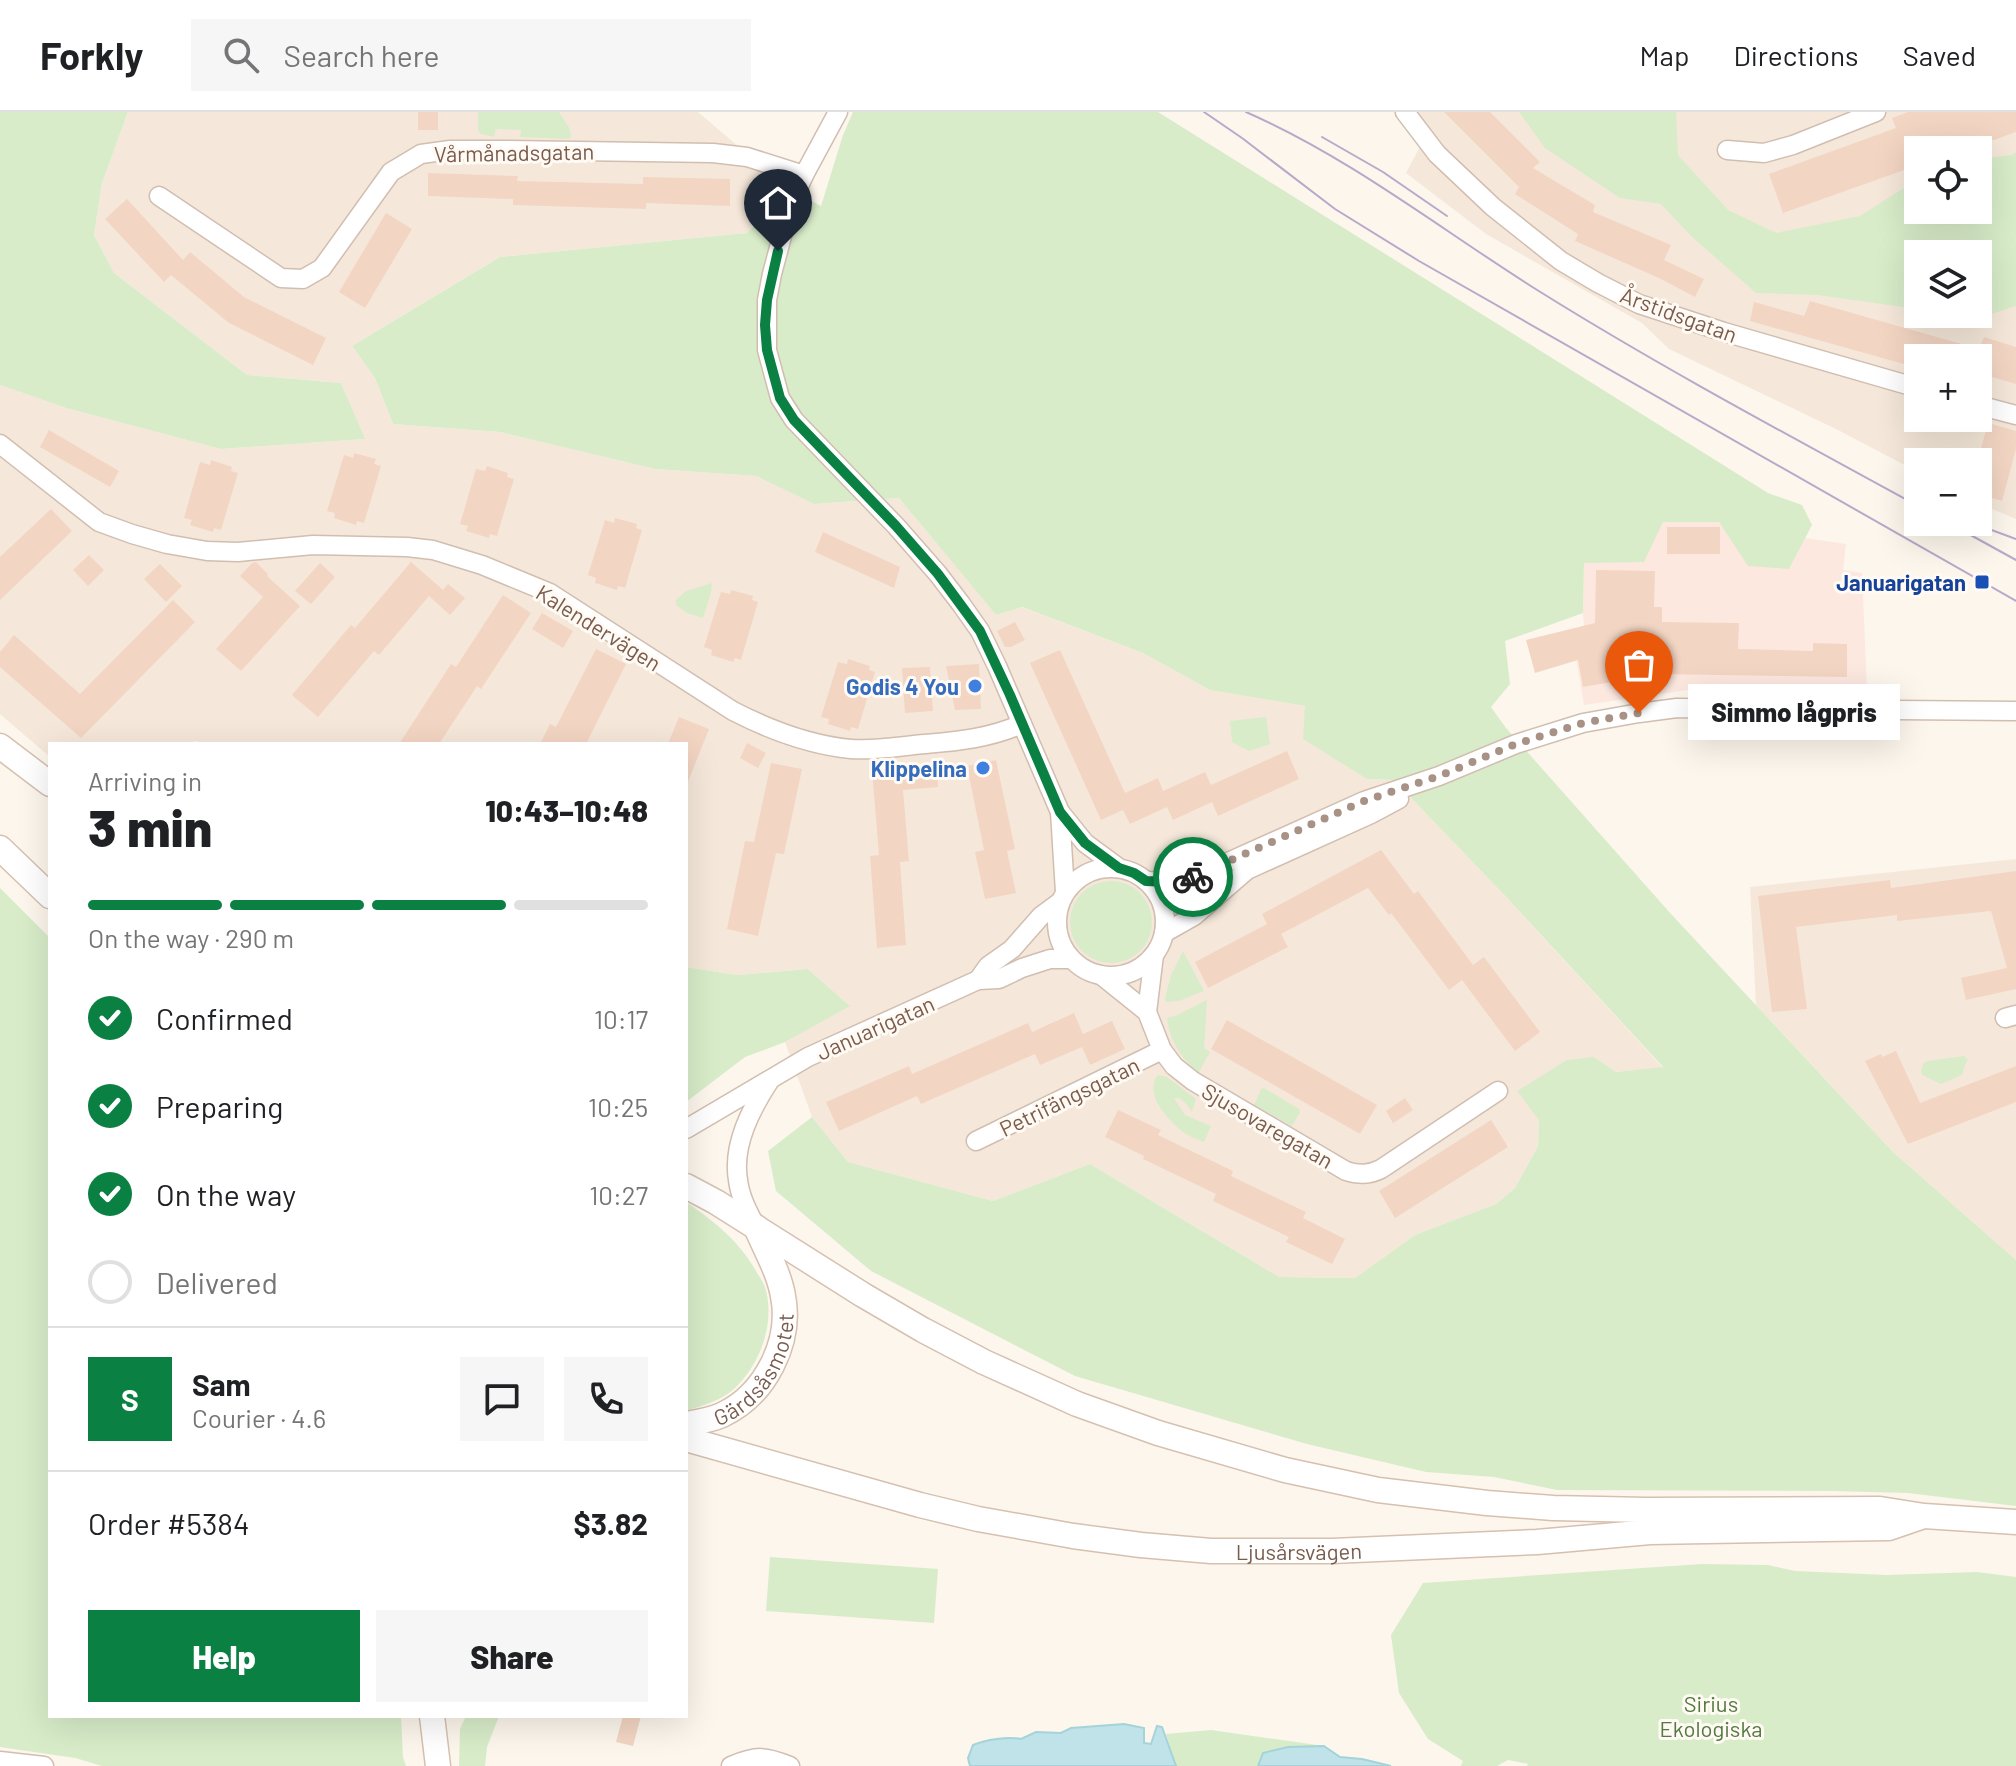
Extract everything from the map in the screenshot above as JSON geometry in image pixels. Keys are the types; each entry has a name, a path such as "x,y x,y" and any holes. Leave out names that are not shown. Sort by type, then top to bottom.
{"main road":[{"path":"0,746 48,782"},
{"path":"0,848 48,894"},
{"path":"688,1187 756,1227"},
{"name":"Gärdsåsmotet","path":"688,1424 721,1416 737,1406 767,1374 780,1345 784,1329 783,1295 756,1227"},
{"name":"Ljusårsvägen","path":"756,1227 863,1295 984,1362 1077,1404 1144,1428 1285,1470 1378,1490 1527,1506 1646,1510 1880,1509 1924,1516 2016,1522"},
{"name":"Ljusårsvägen","path":"688,1440 978,1519 1073,1536 1211,1551 1332,1551 1537,1542 1650,1532 1889,1528 1924,1516"},
{"path":"432,1718 438,1766"}],"street":[{"path":"838,112 790,206 772,274 765,325 767,350 780,398 794,420 896,526 980,631 1060,812 1085,843 1119,868 1146,881 1156,892 1165,919 1164,933 1154,955 1130,972 1116,976 1101,975 1088,971 1065,951 1058,932 1058,912 1063,897 1076,880 1089,872 1119,868"},
{"name":"Årstidsgatan","path":"1405,112 1437,154 1493,207 1561,261 1598,283 1639,304 1904,384"},
{"path":"1727,150 1764,153 1793,145 1876,112"},
{"name":"Vårmånadsgatan","path":"159,196 281,278 303,279 322,268 391,172 421,154 450,150 713,153 747,157 804,175"},
{"path":"1992,409 2016,415"},
{"name":"Kalendervägen","path":"0,444 99,522 167,544 207,551 238,552 313,545 407,547 433,550 482,565 550,593 733,711 763,727 818,744 854,749 973,740 1022,724"},
{"path":"1146,881 1186,881 1364,801 1439,776 1516,744 1583,723 1677,708 2016,711"},
{"path":"1164,933 1194,916 1247,870 1371,814 1439,776"},
{"path":"1060,812 1063,897"},
{"name":"Januarigatan","path":"978,980 988,966 1012,949 1041,916 1063,897"},
{"name":"Sjusovaregatan","path":"1154,955 1147,1012 1162,1050 1174,1066 1193,1081 1346,1171 1357,1174 1381,1169 1498,1091"},
{"name":"Januarigatan","path":"688,1128 808,1057 978,980 999,979 1050,959 1071,959"},
{"name":"Sjusovaregatan","path":"1101,975 1147,1012"},
{"name":"Petrifängsgatan","path":"976,1141 1162,1050"},
{"path":"756,1227 742,1199 737,1180 737,1162 750,1115 773,1076"},
{"path":"731,1766 757,1757 790,1766"},
{"path":"0,1761 44,1766"}],"shaded area":[{"path":"128,112 698,112 787,188 747,233 500,257 352,346 375,378 393,424 500,432 655,469 756,476 814,504 899,498 996,615 1021,607 1143,653 1210,690 1305,706 1367,779 1394,780 1663,1068 1616,1072 1594,1057 1539,1119 1538,1146 1515,1188 1496,1204 1415,1235 1355,1278 1279,1277 1090,1164 993,1201 848,1162 812,1117 785,1042 849,1005 808,969 737,975 688,967 688,742 48,742 48,755 0,714 0,385 66,408 221,449 364,439 341,383 247,375 114,273 94,235 102,183"},
{"path":"1393,112 2016,112 2016,519 1992,509 1992,448 1904,448 1904,465 1669,349 1642,323 1486,234 1406,173 1421,145"},
{"path":"1663,522 1719,522 1789,569 1805,538 1846,544 1843,570 1862,573 1867,689 1688,690 1584,705 1576,658 1586,651 1584,563"},
{"path":"2016,859 2016,1260 1893,1152 1756,1005 1750,887"}],"green space":[{"path":"0,112 128,112 102,183 94,235 114,273 247,375 341,383 365,439 221,449 66,408 0,385"},
{"path":"478,112 559,112 570,129 571,137 520,137 521,130 498,129 494,137 481,134 478,130"},
{"path":"853,112 1158,112 1768,493 1802,505 1812,525 1789,569 1748,566 1719,522 1663,522 1644,562 1584,563 1583,613 1505,641 1510,684 1491,707 1506,728 1671,914 1893,1152 2016,1260 2016,1506 1908,1493 1557,1490 1494,1477 1426,1472 1307,1444 1075,1376 871,1271 776,1191 768,1151 812,1117 848,1162 993,1201 1090,1164 1279,1277 1355,1278 1415,1235 1496,1204 1515,1188 1538,1146 1539,1120 1517,1091 1567,1060 1594,1057 1616,1072 1663,1067 1394,780 1367,779 1303,739 1305,706 1210,690 1143,653 1022,607 996,615 899,498 814,504 756,476 655,469 500,432 393,424 375,378 352,346 500,257 747,233 787,188 821,206"},
{"path":"1519,112 1676,112 1678,155 1728,210 1776,233 1860,216 1904,188 1904,224 1992,224 1992,157 2016,152 2016,306 1992,314 1992,240 1904,240 1904,307 1817,295 1756,293 1692,237 1661,204 1620,198 1545,148"},
{"path":"712,583 703,618 687,613 676,605 676,600 686,591"},
{"path":"1266,717 1270,744 1249,751 1232,742 1230,721"},
{"path":"1111,881 1127,884 1140,893 1149,906 1152,922 1149,938 1140,951 1127,960 1111,963 1095,960 1082,951 1073,938 1070,922 1073,906 1082,893 1095,884"},
{"path":"0,888 48,936 48,1718 401,1718 406,1766 102,1766 75,1758 0,1747"},
{"path":"1183,951 1204,991 1179,1001 1166,1002 1171,975"},
{"path":"688,967 737,975 808,969 850,1006 785,1042 745,1057 688,1100"},
{"path":"1207,1000 1204,1048 1210,1052 1199,1072 1177,1048 1167,1018"},
{"path":"1964,1056 1968,1060 1962,1075 1941,1084 1922,1075 1923,1064 1927,1061"},
{"path":"1158,1075 1167,1077 1196,1099 1192,1112 1182,1100 1174,1098 1185,1115 1211,1126 1204,1142 1180,1129 1160,1107 1153,1090"},
{"path":"1264,1088 1299,1109 1292,1126 1254,1105"},
{"path":"688,1204 725,1232 742,1250 765,1287 768,1301 767,1329 751,1368 724,1396 689,1410"},
{"path":"770,1557 938,1569 934,1623 766,1611"},
{"name":"Sirius Ekologiska","path":"1702,1564 1768,1565 1795,1571 1887,1575 1977,1572 2016,1577 2016,1766 1526,1766 1529,1764 1508,1760 1497,1766 1461,1766 1463,1761 1428,1739 1399,1693 1391,1635 1423,1583"},
{"path":"465,1718 498,1718 487,1747 485,1766 459,1766 460,1729"},
{"path":"1211,1730 1324,1746 1288,1747 1258,1766 1176,1766 1166,1734"}],"water":[{"path":"1124,1724 1144,1728 1144,1743 1151,1744 1157,1726 1162,1727 1176,1766 970,1766 968,1758 973,1745 990,1740 1021,1739 1036,1732 1061,1733 1071,1728"},
{"path":"1324,1746 1340,1757 1391,1766 1258,1766 1263,1753 1288,1747"}],"building":[{"path":"418,112 438,112 438,130 418,130"},
{"path":"1444,112 1490,112 1540,162 1533,168 1595,205 1593,212 1671,245 1664,260 1704,279 1695,297 1575,241 1578,234 1515,194 1519,187"},
{"path":"1908,112 2016,112 2016,132 1992,141 1992,136 1904,136 1904,170 1783,213 1769,174 1896,128 1892,118"},
{"path":"428,173 518,176 517,181 643,184 643,177 730,179 730,206 646,203 646,209 513,205 513,199 428,196"},
{"path":"127,199 183,260 190,252 244,297 326,338 313,365 229,323 171,275 164,282 105,219"},
{"path":"386,213 412,229 365,308 339,292"},
{"path":"1810,301 1961,344 1904,344 1904,364 1750,321 1754,302 1804,316"},
{"path":"1984,337 2016,347 2016,384 1992,377 1992,344 1981,344"},
{"path":"1992,424 2016,431 2016,449 2002,501 1992,498 1992,448 1981,448 1986,432 1992,432"},
{"path":"49,430 119,471 110,487 40,447"},
{"path":"354,453 376,459 374,464 381,466 364,523 357,521 356,525 334,518 335,513 327,511 344,455 353,458"},
{"path":"211,460 232,467 231,471 238,473 221,530 214,528 213,532 190,525 192,520 184,518 200,462 210,465"},
{"path":"487,466 508,473 507,477 514,479 497,536 490,534 489,538 466,531 468,526 460,524 476,469 485,471"},
{"path":"51,509 72,531 0,600 0,557"},
{"path":"615,518 637,524 636,528 642,530 625,588 618,586 617,590 595,583 596,578 588,575 605,520 614,523"},
{"path":"1667,527 1720,527 1720,554 1667,554"},
{"path":"823,532 900,567 894,588 815,552"},
{"path":"89,555 104,570 88,586 73,570"},
{"path":"256,562 300,606 241,671 216,649 263,597 240,576"},
{"path":"411,562 443,590 448,584 465,598 450,615 429,596 379,655 374,651 318,717 292,695 351,625 355,628"},
{"path":"320,563 335,577 311,604 295,591"},
{"path":"160,564 182,586 166,602 144,579"},
{"path":"1596,570 1655,571 1654,607 1662,607 1662,622 1739,623 1738,649 1813,651 1813,643 1847,644 1847,677 1658,674 1583,687 1578,660 1535,673 1526,640 1595,623"},
{"path":"731,590 753,596 752,600 758,602 741,660 735,658 733,662 711,655 712,650 704,647 721,592 730,594"},
{"path":"503,595 531,613 481,689 477,686 440,742 400,742 451,664 456,667"},
{"path":"173,600 195,622 81,738 0,667 0,652 14,635 80,694"},
{"path":"542,613 573,631 563,648 532,629"},
{"path":"1015,622 1025,640 1005,647 997,631"},
{"path":"596,649 626,664 587,742 541,742 550,724 556,727"},
{"path":"1060,650 1125,793 1158,778 1163,791 1205,772 1211,785 1287,751 1299,779 1218,816 1212,802 1173,820 1167,807 1130,824 1123,810 1101,820 1030,663"},
{"path":"848,659 870,666 869,670 875,672 858,729 851,727 850,731 828,724 829,719 821,717 838,662 847,664"},
{"path":"979,664 981,709 955,710 946,666"},
{"path":"930,667 933,711 905,713 902,668"},
{"path":"679,717 709,729 688,782 688,742 669,742"},
{"path":"747,743 766,753 758,768 740,758"},
{"path":"996,760 1015,849 1007,851 1016,893 985,899 975,852 984,850 967,766"},
{"path":"771,763 802,769 784,854 776,853 758,936 727,929 745,841 754,842"},
{"path":"902,768 902,773 937,770 938,787 903,790 909,861 900,862 906,945 877,948 870,856 879,855 872,770"},
{"path":"1381,850 1414,894 1418,891 1473,965 1484,957 1540,1032 1515,1051 1462,980 1449,990 1391,913 1389,915 1368,888 1281,934 1288,947 1208,988 1195,962 1267,924 1262,914"},
{"path":"2016,871 2016,989 1966,1000 1961,978 2007,968 1991,911 1897,921 1897,915 1796,927 1807,1009 1772,1012 1758,896 1890,880 1891,888"},
{"path":"1074,1013 1083,1034 1112,1021 1125,1049 1090,1065 1082,1047 1040,1065 1035,1054 921,1104 917,1096 839,1131 826,1102 909,1066 912,1074 1028,1023 1032,1032"},
{"path":"1227,1020 1377,1105 1360,1134 1211,1049"},
{"path":"1896,1051 1920,1103 2016,1066 2016,1102 1908,1144 1865,1061"},
{"path":"1405,1098 1413,1110 1393,1123 1386,1111"},
{"path":"1118,1110 1161,1130 1158,1135 1233,1171 1231,1176 1306,1212 1303,1218 1345,1239 1332,1264 1286,1242 1289,1237 1213,1201 1216,1194 1105,1137"},
{"path":"1491,1120 1508,1147 1395,1218 1379,1191"},
{"path":"622,1718 640,1718 633,1746 616,1742"}],"tram line":[{"path":"1204,112 1335,209 1419,261 2016,601"},
{"path":"1246,112 1361,174 1542,293 1634,349 1904,498"},
{"path":"1322,137 1383,172 1447,216"},
{"path":"1992,530 2016,539"},
{"path":"1972,536 2016,560"}],"way so far":[{"path":"1193,877 1364,801 1439,776 1516,744 1583,723 1639,713"}],"place":[{"name":"Januarigatan","path":"1982,582"},
{"name":"Godis 4 You","path":"975,686"},
{"name":"Simmo lågpris","path":"1639,713"},
{"name":"Klippelina","path":"983,768"}],"route":[{"path":"778,251 767,300 767,350 780,398 794,420 896,526 938,574 980,631 1060,812 1085,843 1119,868 1146,881 1186,881 1193,877"}]}
